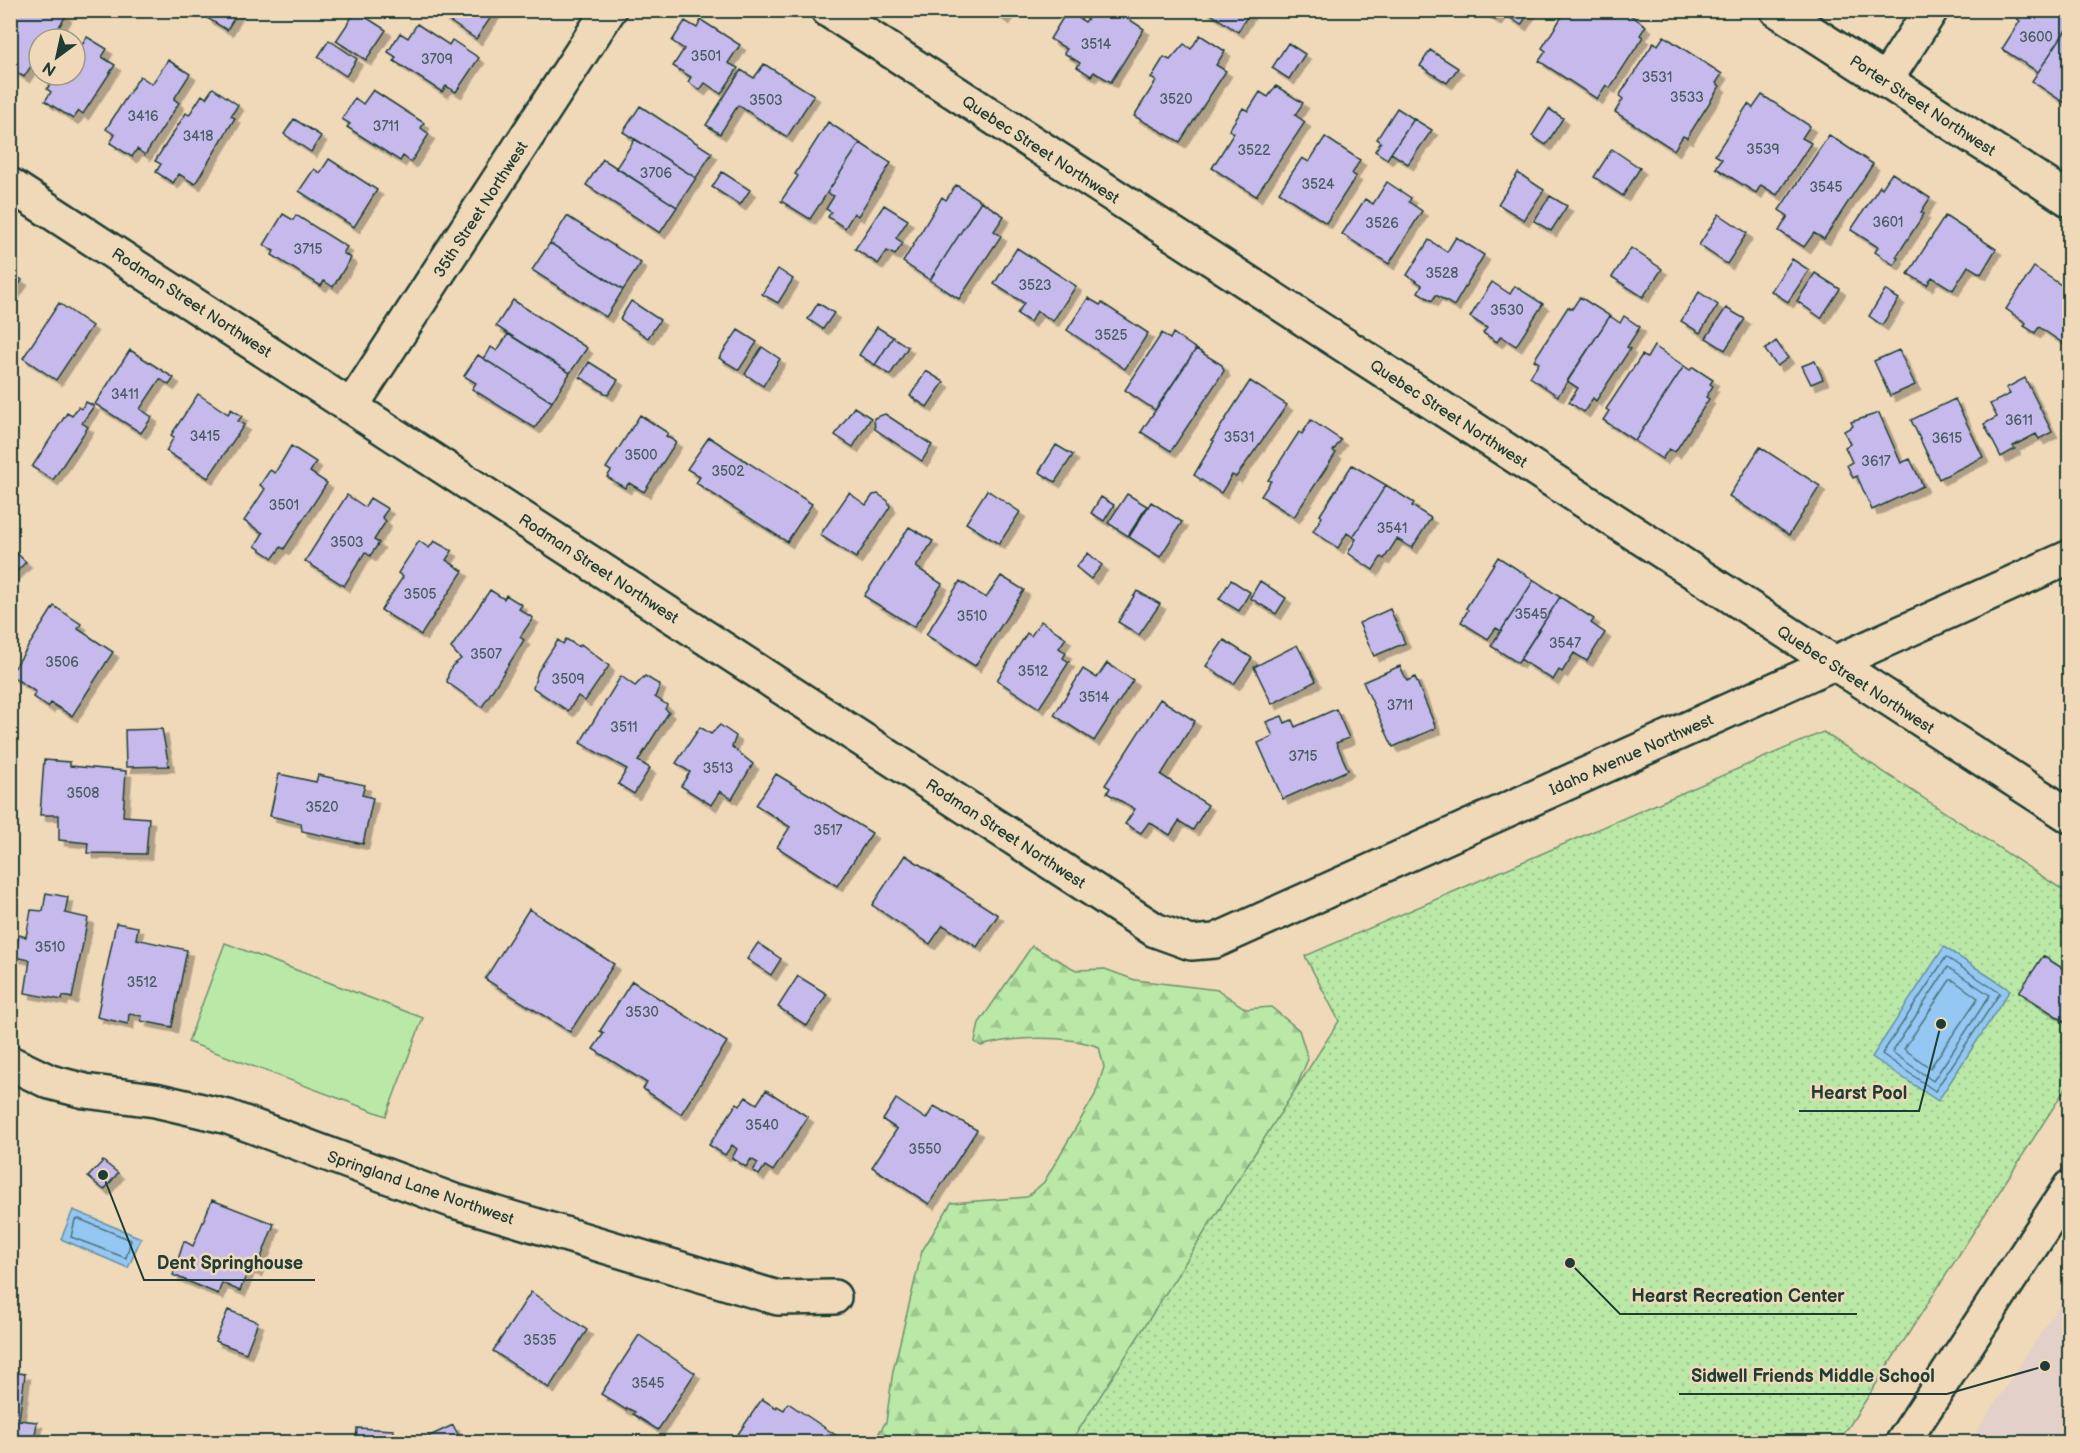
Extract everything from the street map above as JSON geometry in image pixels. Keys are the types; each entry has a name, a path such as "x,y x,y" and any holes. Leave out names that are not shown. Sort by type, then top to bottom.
{"street":[{"name":"35th Street Northwest","path":"351,407 609,10"},
{"name":"Quebec Street Northwest","path":"828,10 2070,816"},
{"name":"Porter Street Northwest","path":"1777,10 2070,200"},
{"path":"1885,81 1931,10"},
{"name":"Rodman Street Northwest","path":"10,185 1155,930 1191,943"},
{"name":"Idaho Avenue Northwest","path":"1191,943 1215,941 2070,557"},
{"name":"Springland Lane Northwest","path":"10,1063 50,1082 73,1088 155,1100 228,1117 454,1201 778,1298 834,1297"},
{"path":"1903,1443 2070,1188"}],"shaded area":[{"path":"2069,1290 2069,1442 1970,1442"}],"green space":[{"path":"1823,732 2069,894 2069,1083 1839,1442 1071,1442 1339,1021 1305,956"},
{"path":"225,943 423,1018 386,1116 188,1042"},
{"path":"1032,946 1076,970 1105,969 1135,980 1218,990 1246,1009 1271,1007 1299,1030 1308,1059 1158,1442 873,1442 886,1422 893,1371 922,1251 951,1203 1027,1197 1044,1182 1095,1095 1104,1067 1099,1047 1072,1040 1040,1038 1008,1040 981,1046 975,1042 979,1023"}],"water":[{"path":"1944,947 2010,990 1938,1101 1872,1057"},
{"path":"73,1210 141,1238 128,1268 61,1239"}],"building":[{"path":"14,10 57,10 66,16 59,27 27,27 27,72 24,77 10,68 10,16"},
{"path":"211,10 239,10 227,30 207,18"},
{"path":"433,10 496,10 476,39"},
{"path":"991,10 1010,10 1004,19"},
{"path":"1095,10 1115,10 1144,29 1111,82 1094,72 1091,76 1077,67 1080,63 1064,53 1067,49 1050,39 1067,11 1085,22"},
{"path":"1205,10 1251,10 1238,32"},
{"path":"1481,10 1531,10 1521,25 1501,11 1496,20"},
{"path":"1566,10 1623,10 1646,26 1640,35 1643,37 1610,88 1606,85 1597,99 1539,61 1546,51 1542,48"},
{"path":"2018,10 2070,10 2070,24 2038,72 2002,49 2020,21 2014,16"},
{"path":"356,11 386,30 366,60 336,41"},
{"path":"701,20 740,45 728,63 738,68 721,94 705,83 700,90 688,82 691,77 673,66 684,49 672,41 685,21 697,28"},
{"path":"417,24 449,45 452,40 479,58 456,92 446,86 442,92 394,61 396,57 388,52 400,33 408,38"},
{"path":"2070,24 2070,93 2063,102 2032,81"},
{"path":"1200,35 1225,51 1216,65 1226,71 1180,142 1134,116 1156,81 1151,78 1164,57 1170,60 1184,44 1191,49"},
{"path":"1664,36 1722,74 1716,83 1720,86 1687,138 1683,136 1674,150 1615,112 1623,99 1619,96 1654,42 1658,45"},
{"path":"87,37 107,49 102,57 115,65 83,114 79,111 73,119 45,101 51,92 47,89 48,87 87,87"},
{"path":"329,40 357,59 346,76 318,57"},
{"path":"1288,43 1305,54 1289,79 1272,68"},
{"path":"1430,50 1458,68 1447,83 1420,66"},
{"path":"168,60 190,74 174,99 179,103 145,155 137,149 132,157 110,143 115,135 106,129 140,76 152,84"},
{"path":"764,64 814,95 787,137 738,105 720,134 706,125 741,70 754,78"},
{"path":"1276,86 1303,103 1295,115 1305,122 1256,196 1212,168 1234,133 1229,130 1243,108 1248,111 1260,92 1268,97"},
{"path":"213,88 238,105 231,116 235,118 195,184 179,174 173,183 156,172 161,164 155,161 186,113 189,115 202,95 206,98"},
{"path":"373,90 424,123 421,128 429,134 411,162 403,156 400,161 347,127 350,124 342,119 355,98 363,104"},
{"path":"1762,95 1810,126 1802,138 1811,143 1777,195 1761,185 1756,193 1716,168 1722,159 1715,155 1748,104 1753,108"},
{"path":"640,106 712,153 696,178 623,132"},
{"path":"1397,108 1414,119 1387,159 1375,151 1381,142 1377,139"},
{"path":"1549,109 1563,118 1546,145 1532,136"},
{"path":"294,119 321,136 311,152 284,134"},
{"path":"1414,119 1432,130 1408,164 1391,153"},
{"path":"828,122 860,143 810,219 781,201 798,176 795,174"},
{"path":"1829,135 1873,164 1824,239 1814,233 1804,247 1779,231 1788,216 1779,210"},
{"path":"1325,137 1360,160 1352,174 1356,176 1326,223 1279,192 1302,158 1309,162"},
{"path":"635,139 696,178 677,207 616,168"},
{"path":"860,143 891,163 858,216 854,213 845,228 828,217 831,212 826,209 834,196 827,193"},
{"path":"1612,149 1640,168 1623,196 1594,177"},
{"path":"329,159 377,190 354,227 299,191 314,169 320,173"},
{"path":"603,159 677,207 660,233 586,185"},
{"path":"722,172 750,190 740,205 712,187"},
{"path":"1518,173 1544,190 1524,220 1498,204"},
{"path":"1892,173 1930,198 1921,212 1924,214 1896,257 1898,258 1894,265 1875,252 1878,247 1851,230 1880,186 1882,188"},
{"path":"1387,182 1411,198 1409,202 1422,211 1389,264 1342,234 1365,199 1373,204"},
{"path":"956,185 981,201 930,280 903,262 942,197 946,200"},
{"path":"1550,196 1567,206 1551,231 1534,221"},
{"path":"981,201 1004,216 994,231 1001,236 959,299 930,280"},
{"path":"884,205 908,220 896,238 903,243 895,255 887,251 878,264 855,249"},
{"path":"283,214 293,220 296,215 347,247 343,253 351,258 333,287 324,281 321,286 272,255 274,251 264,245"},
{"path":"1719,214 1747,233 1727,264 1699,245"},
{"path":"567,216 641,263 623,290 550,243"},
{"path":"1945,216 1996,249 1981,274 1968,266 1953,290 1932,277 1927,285 1908,274"},
{"path":"1456,237 1484,255 1454,306 1436,295 1432,301 1418,292 1422,285 1407,275 1429,240 1447,252"},
{"path":"550,243 623,290 606,317 532,270"},
{"path":"1017,248 1076,286 1053,321 1037,311 1030,322 1017,314 1024,303 994,284"},
{"path":"1631,248 1662,269 1643,297 1612,277"},
{"path":"1792,259 1809,270 1788,302 1771,291"},
{"path":"2034,267 2070,291 2070,348 2039,327 2035,333 2024,326 2026,323 2006,309"},
{"path":"778,269 793,279 778,303 762,294"},
{"path":"10,272 22,280 10,298"},
{"path":"1815,273 1840,289 1821,318 1797,301"},
{"path":"1492,282 1510,294 1515,286 1543,304 1516,346 1501,336 1497,342 1483,333 1487,328 1470,317"},
{"path":"1885,290 1899,299 1882,325 1869,316"},
{"path":"1699,292 1718,305 1700,333 1681,321"},
{"path":"1580,297 1610,316 1558,396 1530,377 1539,363 1534,360 1568,307 1572,309"},
{"path":"1088,298 1100,305 1102,303 1148,333 1125,369 1067,330"},
{"path":"513,300 587,348 570,373 496,326"},
{"path":"631,301 660,320 648,338 620,319"},
{"path":"59,303 92,326 56,380 23,358"},
{"path":"818,303 834,313 823,329 808,319"},
{"path":"1726,308 1745,319 1725,350 1706,338"},
{"path":"1610,316 1620,323 1624,316 1640,327 1627,347 1630,349 1596,401 1593,398 1584,412 1569,402 1578,388 1567,381"},
{"path":"877,327 893,337 875,365 859,355"},
{"path":"738,330 757,342 739,370 719,358"},
{"path":"1162,333 1170,339 1173,333 1196,349 1155,410 1125,390"},
{"path":"508,334 570,373 552,402 484,359 491,347 497,351"},
{"path":"893,337 908,347 890,375 875,365"},
{"path":"1776,341 1788,358 1777,366 1765,350"},
{"path":"1654,346 1684,366 1635,441 1603,420 1609,411 1606,409 1642,355 1647,358"},
{"path":"762,347 780,359 763,386 745,374"},
{"path":"1196,349 1222,365 1224,371 1171,451 1141,432"},
{"path":"130,350 174,378 169,385 160,379 140,409 152,417 141,433 95,404"},
{"path":"1899,350 1915,385 1890,396 1874,361"},
{"path":"478,355 552,402 535,428 472,389 476,383 464,376"},
{"path":"1815,361 1823,379 1811,384 1802,366"},
{"path":"589,362 618,380 608,395 580,377"},
{"path":"1684,366 1690,370 1693,367 1713,380 1710,384 1713,386 1706,397 1709,399 1675,452 1669,449 1662,459 1635,441"},
{"path":"926,371 944,382 927,407 910,396"},
{"path":"2025,378 2052,432 2039,439 2036,434 2013,446 2015,449 2001,457 1984,424 1997,417 1990,404 2010,394 2006,388"},
{"path":"1250,381 1287,405 1236,477 1232,475 1221,493 1194,475 1214,441 1212,440"},
{"path":"198,394 228,414 231,409 242,416 238,421 244,425 208,478 166,451 174,437 171,435"},
{"path":"1955,399 1983,457 1939,479 1911,420"},
{"path":"86,402 94,406 82,423 88,427 53,480 32,467 67,413 72,416 78,407 81,409"},
{"path":"854,407 871,418 853,447 835,435"},
{"path":"1879,413 1901,463 1910,459 1923,486 1872,510 1857,476 1853,478 1847,465 1852,462 1845,447 1850,444 1844,431 1853,426 1851,422"},
{"path":"885,414 932,445 922,461 875,429 874,418"},
{"path":"640,415 668,433 666,436 676,442 644,492 629,483 625,488 607,477 611,471 606,468"},
{"path":"1311,420 1341,440 1333,451 1336,453 1294,517 1261,496 1271,481 1268,480 1299,432 1302,434"},
{"path":"709,437 812,504 787,542 696,483 700,477 687,469"},
{"path":"1056,445 1073,455 1055,482 1039,472"},
{"path":"291,446 316,462 310,472 327,483 284,549 281,547 273,558 255,546 263,533 244,521 265,489 260,485 270,470 275,473"},
{"path":"1760,447 1820,486 1789,535 1729,496"},
{"path":"1352,465 1386,485 1353,537 1347,533 1338,548 1313,531 1322,517 1320,515"},
{"path":"1386,485 1414,503 1412,506 1431,518 1412,548 1397,539 1384,559 1381,557 1373,570 1348,553 1356,539 1353,537"},
{"path":"987,490 1020,512 999,544 966,523"},
{"path":"849,493 866,505 873,495 878,494 888,501 890,507 856,558 820,535"},
{"path":"1127,494 1147,506 1128,536 1108,523"},
{"path":"347,495 365,507 370,498 388,509 382,517 386,521 374,540 379,543 370,556 365,552 344,586 305,561"},
{"path":"1101,497 1114,505 1104,521 1091,513"},
{"path":"1151,502 1182,522 1160,557 1129,537"},
{"path":"909,527 933,541 916,567 942,584 914,627 864,596"},
{"path":"419,541 429,548 434,541 452,551 446,560 463,571 421,635 381,610 403,577 398,573"},
{"path":"10,547 26,562 10,578"},
{"path":"1088,553 1102,565 1091,579 1076,567"},
{"path":"1498,557 1534,580 1501,631 1496,628 1488,639 1461,622 1468,610 1466,608"},
{"path":"1001,576 1024,590 975,666 926,635 960,581 986,598"},
{"path":"1231,580 1250,592 1239,611 1219,599"},
{"path":"1534,580 1560,597 1518,663 1491,646"},
{"path":"1260,581 1286,598 1276,614 1250,598"},
{"path":"490,590 504,599 506,595 522,605 519,609 533,618 520,637 524,640 482,707 447,682 452,666 461,659 451,648"},
{"path":"1137,591 1160,604 1139,635 1118,622"},
{"path":"1560,597 1594,619 1591,623 1605,633 1587,661 1574,653 1562,672 1559,670 1553,680 1520,659"},
{"path":"54,606 81,624 78,629 113,652 72,716 51,703 48,707 33,697 36,692 10,675"},
{"path":"1390,609 1405,643 1374,656 1359,623"},
{"path":"1041,621 1066,638 1059,648 1066,653 1063,658 1069,662 1039,708 997,680 1027,633 1031,636"},
{"path":"566,639 579,647 581,644 609,666 585,701 578,696 568,711 533,688 538,671 558,640 563,644"},
{"path":"1224,640 1252,658 1234,684 1206,666"},
{"path":"1297,645 1316,681 1272,704 1254,667"},
{"path":"1107,663 1133,680 1094,741 1054,715 1083,669 1097,678"},
{"path":"1400,666 1407,681 1415,677 1436,728 1393,747 1363,682"},
{"path":"621,676 635,686 645,676 660,685 655,697 667,705 665,709 669,712 638,761 650,768 634,794 618,784 627,769 580,743"},
{"path":"1160,699 1195,721 1161,775 1208,805 1193,830 1179,821 1170,835 1149,822 1141,833 1125,824 1135,809 1107,793 1110,788 1105,785"},
{"path":"1336,709 1349,738 1336,743 1348,770 1283,799 1258,743 1273,736 1266,722 1282,716 1285,723 1292,720 1295,727"},
{"path":"720,725 736,736 732,747 753,764 732,799 720,791 711,805 681,786 690,772 676,763 700,727 711,734"},
{"path":"162,729 169,766 126,767 125,730"},
{"path":"44,760 70,762 70,766 126,771 123,816 149,818 146,854 87,853 88,843 59,840 59,815 40,815"},
{"path":"279,774 316,782 318,775 365,785 362,795 373,798 363,844 302,831 301,823 270,816"},
{"path":"776,774 872,833 837,886 777,847 790,827 756,805"},
{"path":"905,855 998,915 977,947 943,925 930,944 872,905"},
{"path":"46,893 68,897 65,913 88,918 72,998 63,996 62,1000 25,993 30,960 15,957 19,935 26,937 31,910 43,911"},
{"path":"529,909 614,964 570,1032 485,979"},
{"path":"116,923 138,927 136,939 187,950 172,1027 141,1021 142,1016 129,1014 128,1024 97,1017"},
{"path":"758,943 781,959 771,975 747,959"},
{"path":"2043,956 2070,973 2070,1025 2019,992"},
{"path":"798,976 827,994 807,1026 778,1007"},
{"path":"632,981 727,1042 681,1114 643,1089 647,1083 593,1049 604,1033 600,1031"},
{"path":"766,1090 808,1117 773,1171 765,1166 759,1175 753,1171 758,1163 751,1159 746,1167 732,1158 737,1149 732,1145 725,1155 709,1145 737,1103 740,1105 746,1097 757,1104"},
{"path":"896,1099 926,1119 934,1106 977,1130 929,1204 872,1167 897,1129 883,1120"},
{"path":"103,1161 118,1173 104,1190 88,1177"},
{"path":"212,1200 274,1224 256,1271 249,1268 240,1291 222,1283 218,1294 173,1275 184,1241 193,1246"},
{"path":"531,1292 587,1330 549,1388 493,1351"},
{"path":"228,1310 258,1322 246,1353 215,1341"},
{"path":"639,1335 695,1373 658,1430 633,1414 635,1412 627,1408 626,1410 601,1394"},
{"path":"10,1372 25,1374 19,1420 37,1422 34,1442 10,1442"},
{"path":"762,1399 784,1410 788,1403 840,1438 836,1442 750,1442 738,1434"},
{"path":"453,1425 462,1442 417,1442"},
{"path":"357,1428 394,1430 393,1442 356,1442"}],"place":[{"name":"Hearst Pool","path":"1941,1024"},
{"name":"Dent Springhouse","path":"103,1175"},
{"name":"Hearst Recreation Center","path":"1570,1263"},
{"name":"Sidwell Friends Middle School","path":"2045,1366"}]}
